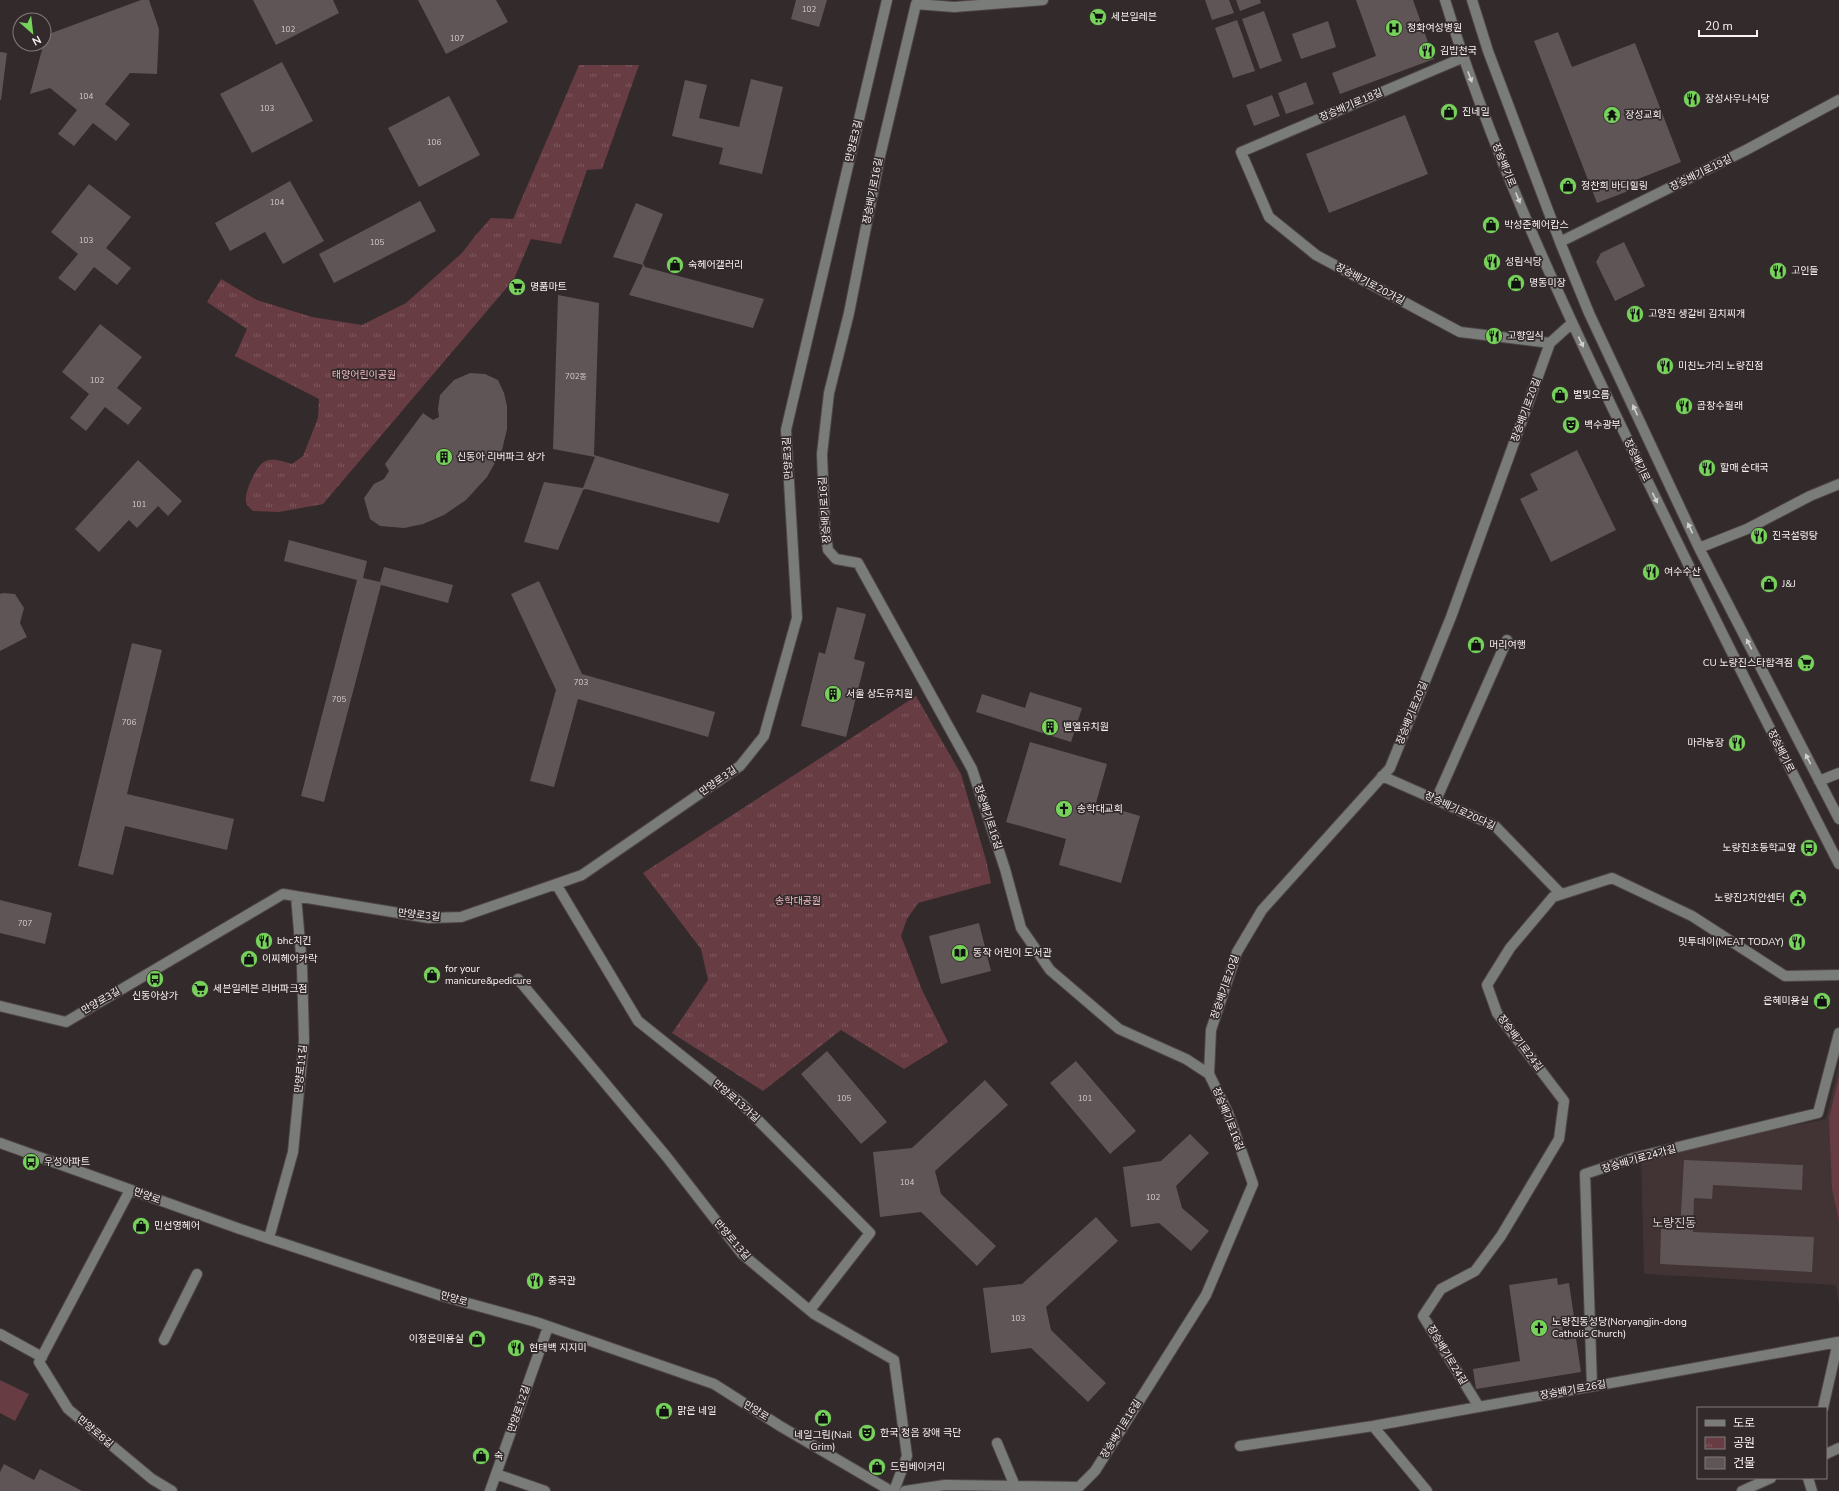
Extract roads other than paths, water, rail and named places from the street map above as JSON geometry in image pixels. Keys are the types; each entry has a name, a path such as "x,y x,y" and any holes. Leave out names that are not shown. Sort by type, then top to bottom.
{"street":[{"name":"만양로3길","path":"0,1006 66,1022 283,894 429,918 461,917 582,875 740,766 764,736 797,618 786,430 887,0"},
{"name":"장승배기로16길","path":"905,1491 945,1485 1079,1487 1095,1471 1206,1295 1253,1184 1228,1113 1209,1074 1186,1059 1119,1029 1050,970 1021,928 972,769 858,563 836,560 828,550 822,454 829,393 849,313 880,156 916,4 954,7 1043,0"},
{"name":"장승배기로","path":"1444,0 1462,58 1503,164 1572,323 1673,535 1839,864"},
{"name":"장승배기로","path":"1472,0 1488,51 1560,242 1589,313 1699,548 1839,819"},
{"name":"장승배기로18길","path":"1241,152 1462,58"},
{"name":"장승배기로19길","path":"1560,242 1837,104"},
{"name":"장승배기로20가길","path":"1241,152 1269,217 1316,255 1460,332 1550,343"},
{"name":"장승배기로20길","path":"1209,1074 1211,1030 1237,952 1262,910 1390,768 1451,617 1550,343 1572,323"},
{"path":"1699,548 1747,529 1810,496 1839,484"},
{"path":"1436,800 1507,640"},
{"path":"1819,781 1839,773"},
{"name":"장승배기로20다길","path":"1382,776 1496,826 1561,894"},
{"name":"장승배기로24길","path":"1479,1407 1423,1316 1441,1289 1476,1271 1501,1236 1559,1139 1564,1101 1497,1013 1486,985 1510,948 1553,897 1612,878 1692,916 1785,976 1839,975"},
{"name":"만양로13가길","path":"556,884 638,1021 742,1104 870,1233 810,1310"},
{"name":"만양로11길","path":"269,1238 293,1152 304,1040 302,966 296,896"},
{"name":"만양로13길","path":"518,979 666,1156 742,1254 810,1310 894,1360 907,1456 894,1491"},
{"name":"장승배기로24가길","path":"1592,1386 1585,1174 1633,1158 1818,1113 1839,1032"},
{"name":"만양로","path":"0,1144 269,1238 442,1296 548,1326 714,1384 780,1426 890,1491"},
{"path":"0,1334 42,1357 130,1190"},
{"path":"164,1340 197,1274"},
{"name":"만양로12길","path":"490,1491 548,1326"},
{"name":"장승배기로26길","path":"1240,1446 1373,1426 1838,1342 1823,1407"},
{"name":"만양로8길","path":"42,1357 39,1362 68,1408 152,1479 172,1491"},
{"path":"1373,1426 1427,1491"},
{"path":"997,1443 1015,1486"},
{"path":"1827,1454 1839,1448"},
{"path":"496,1474 546,1491"},
{"path":"1742,1491 1768,1479"},
{"path":"1808,1479 1812,1491"}],"place":[{"name":"세븐일레븐","path":"1098,17"},
{"name":"청화여성병원","path":"1394,28"},
{"name":"김밥천국","path":"1427,51"},
{"name":"장성사우나식당","path":"1692,99"},
{"name":"진네일","path":"1449,112"},
{"name":"장성교회","path":"1612,115"},
{"name":"정찬희 바디힐링","path":"1568,186"},
{"name":"박성준헤어캅스","path":"1491,225"},
{"name":"성림식당","path":"1492,262"},
{"name":"숙헤어갤러리","path":"675,265"},
{"name":"고인돌","path":"1778,271"},
{"name":"명동미장","path":"1516,283"},
{"name":"명품마트","path":"517,287"},
{"name":"고양진 생갈비 김치찌개","path":"1635,314"},
{"name":"고향일식","path":"1494,336"},
{"name":"미친노가리 노량진점","path":"1665,366"},
{"name":"별빛오름","path":"1560,395"},
{"name":"곱창수월래","path":"1684,406"},
{"name":"백수광부","path":"1571,425"},
{"name":"신동아 리버파크 상가","path":"444,457"},
{"name":"할매 순대국","path":"1707,468"},
{"name":"진국설렁탕","path":"1759,536"},
{"name":"여수수산","path":"1651,572"},
{"name":"J&J","path":"1769,584"},
{"name":"머리여행","path":"1476,645"},
{"name":"CU 노량진스타합격점","path":"1806,663"},
{"name":"서울 상도유치원","path":"833,694"},
{"name":"벧엘유치원","path":"1050,727"},
{"name":"마라농장","path":"1737,743"},
{"name":"송학대교회","path":"1064,809"},
{"name":"노량진초등학교앞","path":"1809,848"},
{"name":"노량진2치안센터","path":"1798,898"},
{"name":"bhc치킨","path":"264,941"},
{"name":"밋투데이(MEAT TODAY)","path":"1797,942"},
{"name":"동작 어린이 도서관","path":"960,953"},
{"name":"이찌헤어카락","path":"249,959"},
{"name":"for your manicure&pedicure","path":"432,975"},
{"name":"신동아상가","path":"155,979"},
{"name":"세븐일레븐 리버파크점","path":"200,989"},
{"name":"은혜미용실","path":"1822,1001"},
{"name":"우성아파트","path":"31,1162"},
{"name":"민선영헤어","path":"141,1226"},
{"name":"중국관","path":"535,1281"},
{"name":"노량진동성당(Noryangjin-dong Catholic Church)","path":"1539,1328"},
{"name":"이정은미용실","path":"477,1339"},
{"name":"현태백 지지미","path":"516,1348"},
{"name":"맑은 네일","path":"664,1411"},
{"name":"네일그림(Nail Grim)","path":"823,1418"},
{"name":"한국 청음 장애 극단","path":"867,1433"},
{"name":"숙","path":"481,1456"},
{"name":"드림베이커리","path":"877,1467"}],"district":[{"name":"노량진동","path":"1674,1223"}],"park label":[{"name":"태양어린이공원","path":"364,375"},
{"name":"송학대공원","path":"798,901"}]}
